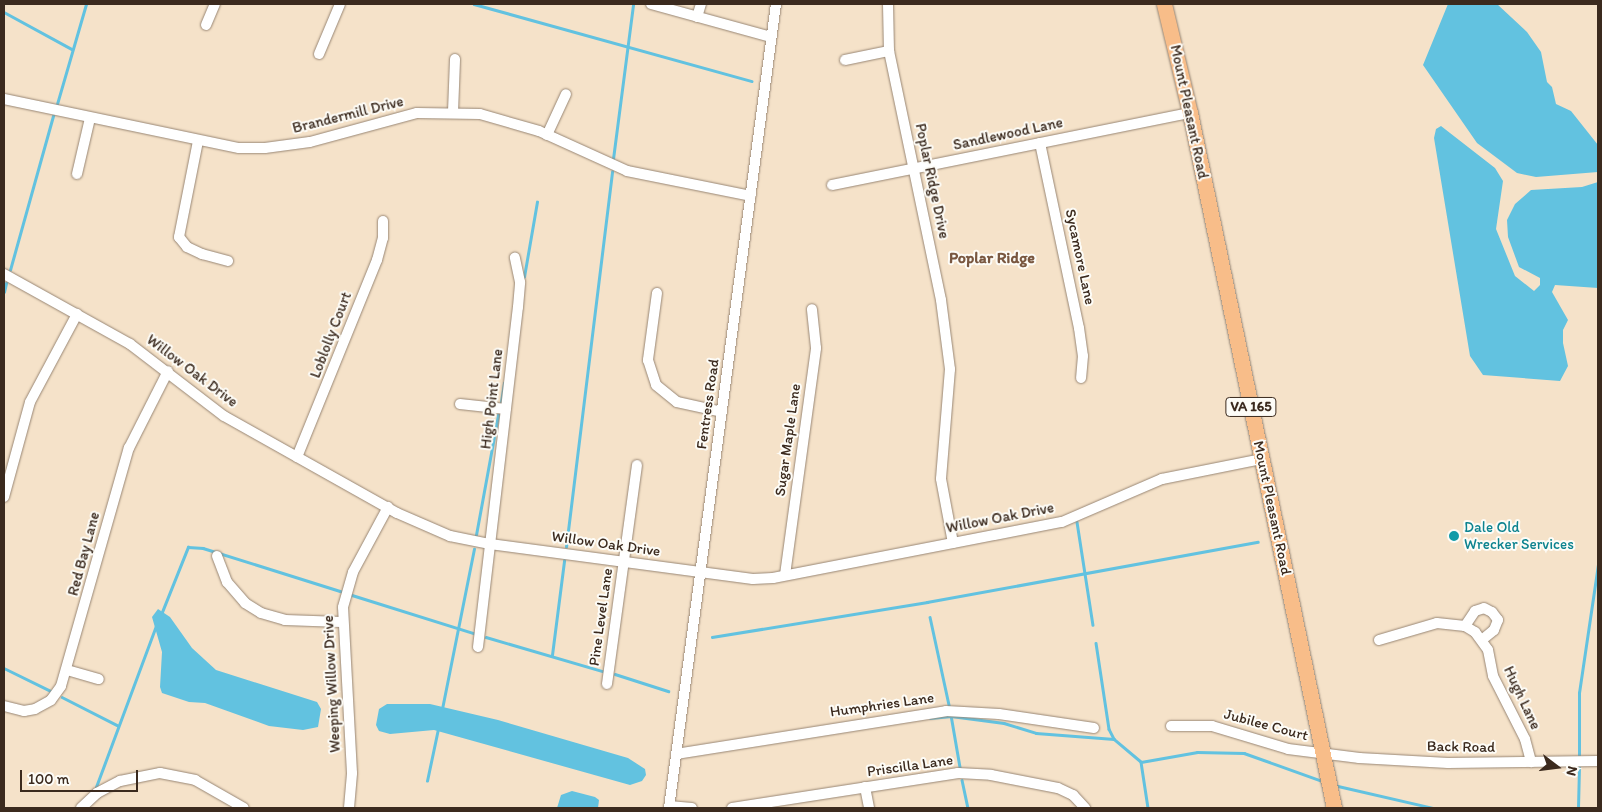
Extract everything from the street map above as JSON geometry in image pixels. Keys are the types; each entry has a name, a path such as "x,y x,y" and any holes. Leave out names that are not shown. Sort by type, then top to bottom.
{"highway":[{"name":"Mount Pleasant Road","path":"1164,5 1190,113 1334,808"}],"street":[{"path":"206,25 215,4"},
{"path":"319,54 340,4"},
{"path":"651,4 772,37"},
{"path":"697,17 701,4"},
{"name":"Fentress Road","path":"669,807 776,4"},
{"name":"Poplar Ridge Drive","path":"888,4 889,51 941,300 950,369 942,479 952,543"},
{"path":"845,60 889,51"},
{"path":"453,112 455,59"},
{"path":"547,135 566,94"},
{"name":"Brandermill Drive","path":"4,99 198,141 239,148 291,145 401,116 453,112 501,118 547,135 628,171 751,196"},
{"name":"Sandlewood Lane","path":"832,185 1190,113"},
{"path":"77,174 90,118"},
{"path":"198,141 179,238 187,247 202,254 228,261"},
{"name":"Sycamore Lane","path":"1040,143 1079,328 1083,356 1081,378"},
{"name":"Loblolly Court","path":"297,457 377,260 382,244 382,220"},
{"name":"High Point Lane","path":"478,646 520,282 515,258"},
{"name":"Willow Oak Drive","path":"4,274 130,344 168,371 224,416 388,508 437,532 490,544 753,579 785,575 1062,522 1162,479 1262,459"},
{"path":"657,294 648,360 656,384 677,402 722,412"},
{"name":"Sugar Maple Lane","path":"785,575 816,348 812,309"},
{"path":"4,497 30,402 77,314"},
{"name":"Red Bay Lane","path":"4,706 24,711 46,703 57,693 67,670 129,448 168,371"},
{"path":"460,404 506,409"},
{"name":"Pine Level Lane","path":"607,684 637,465"},
{"name":"Weeping Willow Drive","path":"349,808 352,773 341,622 353,572 388,508"},
{"path":"218,556 226,582 245,603 261,613 285,620 341,622"},
{"path":"1379,640 1437,623 1465,626 1483,639 1494,630 1498,620 1492,612 1484,608 1475,611 1465,626"},
{"name":"Hugh Lane","path":"1483,639 1493,676 1525,739 1530,762"},
{"path":"67,670 99,679"},
{"name":"Humphries Lane","path":"676,754 946,711 998,714 1094,728"},
{"name":"Jubilee Court","path":"1171,726 1212,726 1288,749 1323,754"},
{"name":"Back Road","path":"1323,754 1448,763 1598,761"},
{"path":"81,808 97,793 120,781 160,773 204,783 244,808"},
{"name":"Priscilla Lane","path":"732,808 757,806 866,787 958,774 991,775 1058,788 1073,795 1085,808"},
{"path":"866,787 869,808"},
{"path":"669,807 692,808"}],"water":[{"path":"1448,4 1497,4 1527,32 1541,52 1547,82 1552,87 1556,104 1571,111 1598,145 1598,172 1536,177 1517,173 1477,143 1423,65"},
{"path":"1441,126 1495,168 1503,181 1496,229 1515,276 1534,291 1540,285 1540,278 1519,267 1508,237 1507,220 1515,204 1531,190 1582,187 1598,182 1598,288 1555,285 1552,292 1568,320 1563,330 1563,343 1568,366 1560,381 1483,375 1470,356 1434,138 1436,129"},
{"path":"158,609 170,617 192,648 216,670 317,702 321,709 318,727 303,730 269,726 205,703 189,702 162,693 160,687 162,652 152,617"},
{"path":"387,704 430,704 498,720 628,758 645,769 646,775 642,781 630,785 434,730 390,734 379,731 376,725 379,709"},
{"path":"572,791 595,797 599,800 598,808 557,808 561,795"}],"waterway":[{"path":"57,104 86,4"},
{"path":"474,4 751,81"},
{"path":"613,159 633,5"},
{"path":"4,12 72,49"},
{"path":"10,270 53,116"},
{"path":"566,547 612,172"},
{"path":"524,277 537,202"},
{"path":"4,292 6,283"},
{"path":"501,402 504,383"},
{"path":"476,535 498,415"},
{"path":"1077,522 1093,625"},
{"path":"712,637 927,602 1258,542"},
{"path":"162,612 188,547 203,548 340,591"},
{"path":"442,709 474,549"},
{"path":"552,655 564,561"},
{"path":"1579,755 1579,693 1598,565"},
{"path":"352,595 473,633"},
{"path":"930,617 949,705"},
{"path":"96,787 156,626"},
{"path":"486,637 602,671"},
{"path":"1096,643 1109,729 1114,739 1141,762 1148,808"},
{"path":"4,668 51,691"},
{"path":"615,674 668,691"},
{"path":"62,697 117,725"},
{"path":"951,715 960,767"},
{"path":"930,718 951,716 1004,723 1036,733 1114,739"},
{"path":"427,781 438,729"},
{"path":"1141,762 1197,752 1244,753 1322,781"},
{"path":"1578,808 1579,768"},
{"path":"962,780 968,808"},
{"path":"1338,786 1433,808"}],"place":[{"name":"Dale Old Wrecker Services","path":"1454,536"}],"district":[{"name":"Poplar Ridge","path":"992,258"}]}
